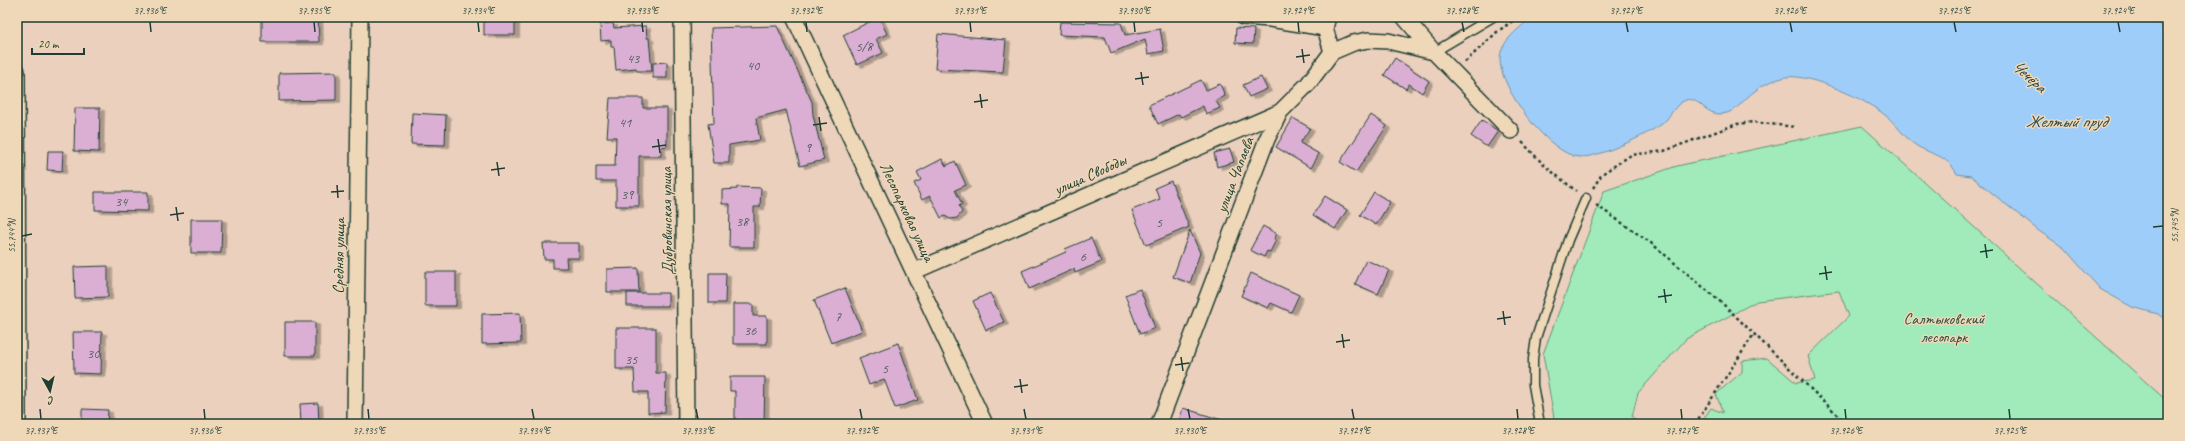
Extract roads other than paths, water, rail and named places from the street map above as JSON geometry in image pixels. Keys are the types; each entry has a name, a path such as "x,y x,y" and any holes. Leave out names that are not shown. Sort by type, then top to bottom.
{"street":[{"name":"Средняя улица","path":"356,424 360,17"},
{"name":"Дубровинская улица","path":"682,17 686,424"},
{"name":"Лесопарковая улица","path":"794,17 915,271 985,424"},
{"path":"1243,17 1327,23 1332,52"},
{"path":"1404,17 1434,52 1511,131"},
{"name":"улица Чапаева","path":"1159,424 1267,139 1280,112 1308,84 1332,52 1353,43 1368,40 1388,41 1434,52"},
{"path":"17,71 18,424"},
{"name":"улица Свободы","path":"915,271 1280,112"}],"lane":[{"path":"1434,52 1493,17"},
{"path":"1540,424 1533,385 1533,359 1536,338 1568,240 1586,198"}],"water":[{"name":"Желтый пруд","path":"1532,17 2151,17 2168,33 2168,322 2158,314 2132,307 2100,289 2064,248 2039,231 1971,176 1957,174 1953,167 1944,159 1912,143 1877,109 1852,95 1809,79 1786,77 1770,82 1758,88 1736,108 1728,113 1716,114 1691,99 1686,100 1678,104 1662,124 1622,145 1599,154 1588,156 1580,157 1568,154 1541,133 1528,118 1508,86 1502,71 1500,59 1503,46 1517,30"}],"water label":[{"name":"Чечёра","path":"2029,76"}],"park label":[{"name":"Салтыковский лесопарк","path":"1944,328"}]}
